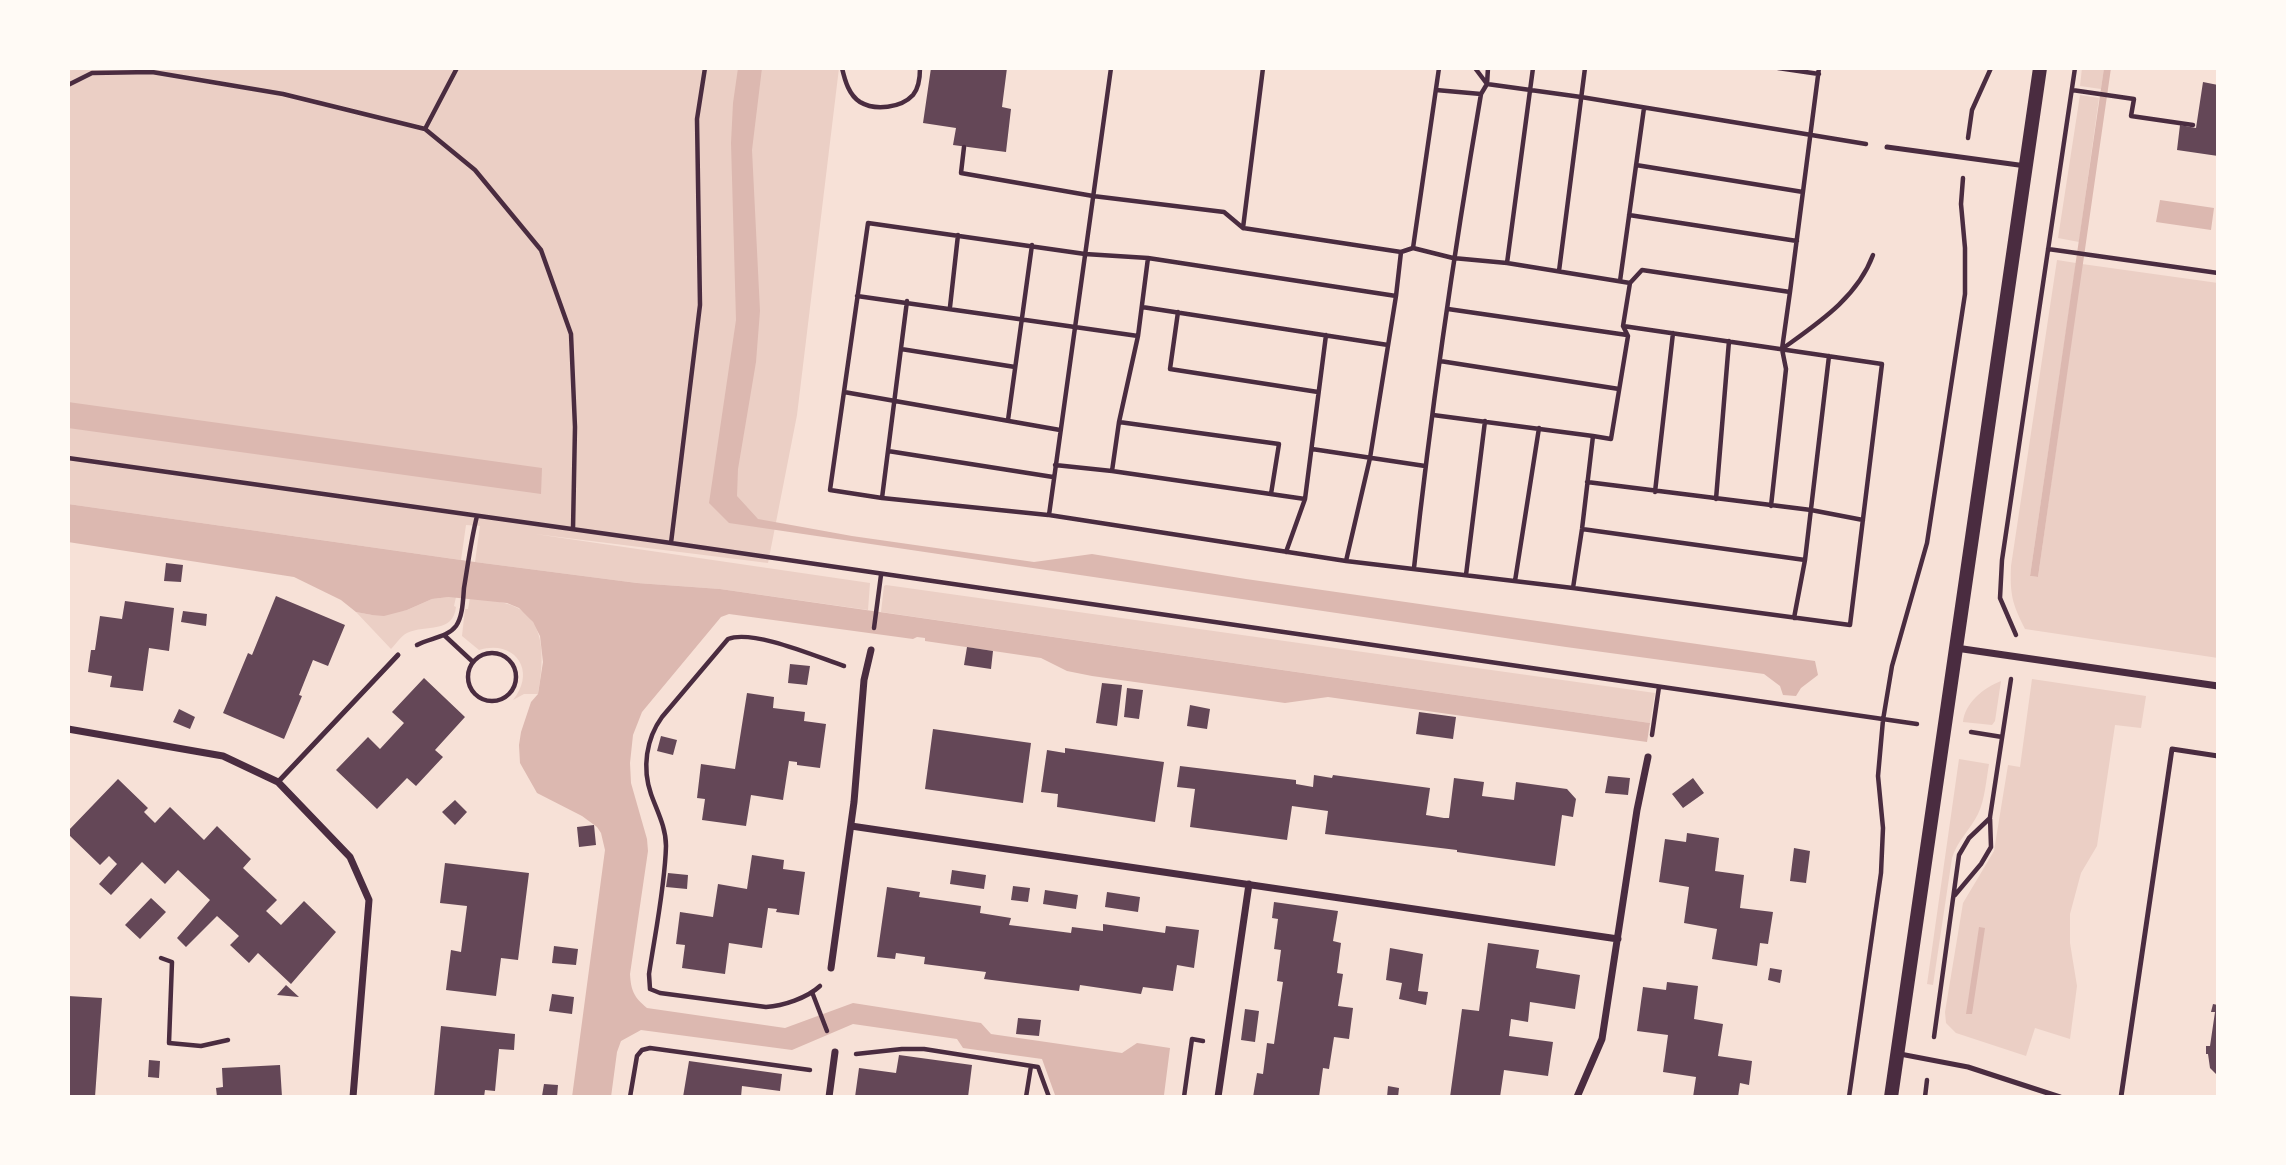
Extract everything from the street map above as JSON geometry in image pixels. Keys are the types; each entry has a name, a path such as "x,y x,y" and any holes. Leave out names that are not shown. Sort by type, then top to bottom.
{"main road":[{"path":"1891,1097 2040,68"}],"street":[{"path":"1955,648 2218,686"},
{"path":"831,968 851,826 866,673 871,650"},
{"path":"68,729 223,756 278,782 350,857 369,900 353,1097"},
{"path":"1577,1097 1602,1039 1636,810 1648,757"},
{"path":"851,826 1618,939"},
{"path":"1218,1097 1249,884"},
{"path":"829,1097 834,1054"}],"lane":[{"path":"1888,147 2025,166"},
{"path":"278,782 398,655"},
{"path":"2121,1097 2172,749 2218,756"},
{"path":"1897,1054 1978,1069 2060,1097"}],"path":[{"path":"425,129 457,68"},
{"path":"671,543 700,305 697,120 705,68"},
{"path":"842,68 848,88 860,102 878,108 896,105 913,95 920,68"},
{"path":"1048,515 1111,68"},
{"path":"1243,228 1263,68"},
{"path":"1413,248 1439,68"},
{"path":"1475,68 1486,84 1888,147"},
{"path":"1414,569 1453,258 1481,94 1486,84 1488,68"},
{"path":"1507,264 1533,68"},
{"path":"1559,271 1585,68"},
{"path":"1771,506 1786,369 1782,349 1819,71 1778,68"},
{"path":"1849,1097 1881,873 1883,828 1878,776 1883,720 1892,666 1927,543 1965,294 1961,195 1965,156 1972,110 1991,68"},
{"path":"1955,895 1974,874 1991,847 1990,817 2014,657 2015,632 2003,609 2000,584 2075,68"},
{"path":"68,85 92,73 152,70 283,94 425,129 475,170 541,250 571,334 575,427 573,529"},
{"path":"1436,90 1481,94"},
{"path":"2072,90 2134,99 2131,116 2193,125"},
{"path":"1620,281 1644,108"},
{"path":"964,147 961,173 1093,196 1224,212 1243,228 1401,252 1413,248 1453,258 1630,283"},
{"path":"1636,165 1803,192"},
{"path":"1629,215 1797,241"},
{"path":"1396,296 1148,258 1085,254 868,223 830,490 1048,515 1346,561 1850,625 1882,364 1623,326"},
{"path":"950,307 958,235"},
{"path":"1008,419 1032,245"},
{"path":"2048,249 2218,273"},
{"path":"1346,561 1370,458 1401,252"},
{"path":"1782,349 1840,305 1867,272 1873,255"},
{"path":"1112,471 1119,422 1138,336 1148,258"},
{"path":"1433,415 1611,439 1628,336 1623,326 1630,283 1643,270 1790,292"},
{"path":"857,296 950,307 1075,329 1138,336"},
{"path":"882,498 907,301"},
{"path":"1142,307 1388,345"},
{"path":"1448,309 1628,336"},
{"path":"1178,312 1170,369 1318,392"},
{"path":"1655,492 1673,332"},
{"path":"1286,552 1305,499 1326,335"},
{"path":"1716,499 1729,341"},
{"path":"901,349 1015,367"},
{"path":"1794,618 1805,560 1829,356"},
{"path":"1440,362 1619,389"},
{"path":"844,392 1060,430"},
{"path":"1119,422 1279,444 1271,494"},
{"path":"1466,575 1485,422"},
{"path":"1515,581 1539,428"},
{"path":"1573,588 1593,436"},
{"path":"1312,449 1425,466"},
{"path":"888,451 1054,477"},
{"path":"68,458 1883,720"},
{"path":"1055,465 1305,499"},
{"path":"1587,482 1811,510 1863,520"},
{"path":"398,655 429,638 444,635 456,626 477,516"},
{"path":"1582,529 1805,560"},
{"path":"871,650 881,575"},
{"path":"444,635 473,662"},
{"path":"866,673 753,636 731,637 653,730 647,754 647,773 666,841 648,982 650,989 660,993 766,1007 782,1004 812,992 834,1054 912,1049 1038,1067 1049,1097"},
{"path":"481,655 502,655 511,662 516,671 512,692 503,699 482,699 469,683 473,662 481,655"},
{"path":"1656,708 1659,687"},
{"path":"1925,1097 1961,849 1990,817"},
{"path":"161,958 172,962 169,1043 201,1046 228,1040"},
{"path":"1184,1097 1192,1039 1226,1044"},
{"path":"631,1097 637,1056 642,1050 650,1048 832,1074"},
{"path":"1026,1097 1031,1066"}],"shaded area":[{"path":"68,68 839,68 797,415 768,563 535,534 870,583 868,610 720,589 637,583 475,562 480,526 466,525 461,560 68,504"},
{"path":"738,68 762,68 752,150 760,311 756,362 738,469 737,496 758,519 852,536 1034,562 1092,554 1246,579 1815,661 1818,675 1801,688 1796,696 1783,695 1780,686 1764,674 729,523 709,503 736,320 731,143"},
{"path":"2082,68 2104,68 2101,89 2080,86"},
{"path":"2104,68 2111,68 2038,577 2030,576"},
{"path":"2080,95 2099,98 2079,242 2058,238"},
{"path":"2160,200 2214,208 2211,230 2156,222"},
{"path":"2057,260 2076,263 2030,576 2038,577 2082,264 2218,283 2218,658 2025,629 2017,612 2012,592 2011,566"},
{"path":"68,402 542,468 541,494 68,428"},
{"path":"68,504 475,562 637,583 720,589 1650,723 1647,742 1328,697 1285,703 1092,676 1067,671 1041,658 925,641 925,638 913,639 729,614 721,617 642,712 633,735 631,783 648,851 630,974 632,989 639,1000 647,1008 785,1028 853,1003 981,1023 991,1034 1122,1053 1137,1043 1170,1048 1164,1095 1055,1095 1042,1059 963,1048 957,1039 853,1024 792,1050 641,1030 621,1041 611,1097 572,1097 605,850 597,827 582,816 537,793 520,763 521,732 531,702 538,694 543,662 540,636 533,622 519,608 507,603 449,597 432,599 384,616 372,615 356,612 341,600 294,577 68,542"},
{"path":"886,585 1655,693 1650,723 881,612"},
{"path":"456,597 454,616 450,621 437,627 407,633 391,649 356,612 372,615 407,610 432,599"},
{"path":"470,598 508,604 530,618 537,629 542,654 538,694 524,694 513,700 523,678 518,660 503,649 479,650 462,636 465,609 468,609"},
{"path":"2032,679 2146,696 2141,728 2115,725 2097,846 2081,873 2070,914 2070,943 2077,986 2070,1039 2035,1028 2026,1056 1956,1033 1946,1023 1945,1012 1963,903 1994,851 2008,765 2020,767"},
{"path":"2001,681 1995,721 1992,725 1963,722 1967,709 1976,697"},
{"path":"1959,759 1989,764 1980,808 1952,858 1933,985 1927,984"},
{"path":"1979,927 1985,928 1972,1014 1966,1014"}],"building":[{"path":"931,68 1007,68 1002,107 1011,109 1006,152 953,145 956,128 923,123"},
{"path":"2203,82 2218,85 2218,156 2177,150 2180,125 2196,128"},
{"path":"166,563 183,565 181,582 164,581"},
{"path":"276,596 345,625 328,666 313,660 284,739 223,713 248,653 252,655"},
{"path":"125,601 174,608 169,651 149,648 143,691 110,687 112,676 88,672 91,650 95,650 100,616 122,619"},
{"path":"183,611 207,614 206,626 181,622"},
{"path":"967,647 993,651 991,669 964,665"},
{"path":"790,664 810,666 807,685 788,683"},
{"path":"424,678 465,717 435,750 443,757 416,786 407,778 377,809 336,770 368,737 380,749 404,723 392,712"},
{"path":"1102,683 1122,685 1117,726 1096,723"},
{"path":"1127,688 1143,690 1139,719 1124,717"},
{"path":"747,693 774,697 773,708 805,712 804,721 826,724 820,768 797,765 797,762 789,761 783,800 751,795 746,826 702,820 705,799 697,798 701,764 735,769"},
{"path":"1190,705 1210,709 1207,729 1187,726"},
{"path":"179,709 195,717 190,729 173,722"},
{"path":"1419,712 1456,717 1453,739 1416,734"},
{"path":"933,729 1031,743 1023,803 925,789"},
{"path":"661,736 677,740 673,755 657,751"},
{"path":"1065,748 1164,762 1155,822 1057,807 1058,794 1041,792 1047,750 1065,753"},
{"path":"1180,766 1296,780 1296,784 1313,787 1314,775 1332,778 1333,775 1430,788 1426,815 1444,818 1449,818 1454,778 1484,782 1482,796 1514,800 1516,782 1567,789 1576,799 1573,817 1562,815 1555,866 1457,850 1325,834 1328,811 1292,806 1287,840 1190,827 1195,789 1177,787"},
{"path":"1608,776 1630,778 1628,795 1605,793"},
{"path":"1693,778 1704,793 1683,808 1672,794"},
{"path":"118,779 148,808 144,812 155,823 170,807 204,840 217,826 251,859 243,868 277,900 266,911 281,925 304,901 336,932 291,984 258,953 249,963 230,945 239,936 217,916 186,947 177,938 210,900 178,870 165,884 142,862 111,895 99,884 117,864 109,856 100,865 68,831"},
{"path":"455,800 467,812 455,825 442,812"},
{"path":"594,825 596,845 579,847 577,827"},
{"path":"1687,833 1719,838 1715,871 1744,875 1740,908 1773,912 1768,944 1760,943 1757,966 1712,959 1717,929 1684,923 1689,887 1659,882 1665,839 1686,842"},
{"path":"1794,848 1810,851 1806,883 1790,881"},
{"path":"752,855 784,860 783,869 805,872 799,915 776,912 777,909 768,908 762,948 729,943 725,974 682,968 685,945 676,944 680,912 713,917 718,884 747,889"},
{"path":"445,863 529,873 518,960 501,958 496,996 446,990 451,950 461,952 467,906 440,903"},
{"path":"952,870 986,875 984,889 950,884"},
{"path":"668,873 688,875 687,889 666,887"},
{"path":"1013,886 1030,888 1028,902 1011,900"},
{"path":"887,887 920,892 919,897 981,906 980,913 1011,918 1009,925 1071,933 1072,927 1103,931 1103,924 1165,933 1166,926 1199,930 1194,968 1177,965 1173,991 1143,987 1141,994 1080,985 1079,991 984,979 986,972 924,964 925,957 896,953 895,959 877,957"},
{"path":"1045,890 1078,895 1076,909 1043,904"},
{"path":"1107,892 1140,897 1138,912 1105,907"},
{"path":"151,898 166,912 140,939 125,925"},
{"path":"1274,902 1338,911 1333,941 1341,943 1337,973 1343,974 1338,1006 1353,1008 1349,1039 1334,1037 1329,1069 1323,1068 1319,1097 1253,1097 1257,1073 1263,1074 1267,1043 1274,1044 1283,982 1277,981 1281,950 1274,949 1278,919 1272,918"},
{"path":"1488,943 1539,950 1536,968 1580,975 1575,1009 1530,1002 1528,1022 1511,1019 1509,1036 1553,1042 1548,1076 1504,1070 1500,1097 1450,1097 1462,1009 1479,1011"},
{"path":"554,946 578,949 576,965 552,963"},
{"path":"1390,948 1423,954 1418,991 1428,992 1426,1005 1399,999 1402,983 1386,980"},
{"path":"1770,968 1782,970 1780,983 1768,980"},
{"path":"1667,982 1698,986 1694,1019 1723,1024 1718,1056 1752,1061 1749,1085 1740,1083 1738,1097 1693,1097 1696,1077 1663,1072 1668,1035 1637,1031 1643,987 1666,990"},
{"path":"286,985 299,997 277,995"},
{"path":"552,994 574,997 572,1014 549,1011"},
{"path":"68,996 102,998 95,1097 68,1097"},
{"path":"2213,1004 2218,1005 2218,1076 2210,1068 2206,1054 2206,1046 2210,1046 2215,1012 2211,1012"},
{"path":"1245,1009 1259,1011 1255,1042 1241,1040"},
{"path":"1018,1018 1041,1020 1039,1036 1016,1034"},
{"path":"441,1026 515,1034 514,1050 499,1049 495,1091 485,1090 484,1097 434,1097"},
{"path":"899,1055 972,1065 968,1097 855,1097 859,1068 896,1073"},
{"path":"149,1060 160,1061 159,1078 148,1077"},
{"path":"689,1061 782,1074 780,1091 742,1086 741,1097 683,1097"},
{"path":"280,1065 282,1097 217,1097 216,1088 223,1087 222,1068"},
{"path":"544,1084 558,1085 557,1097 542,1096"},
{"path":"1388,1086 1399,1088 1398,1097 1387,1097"}]}
